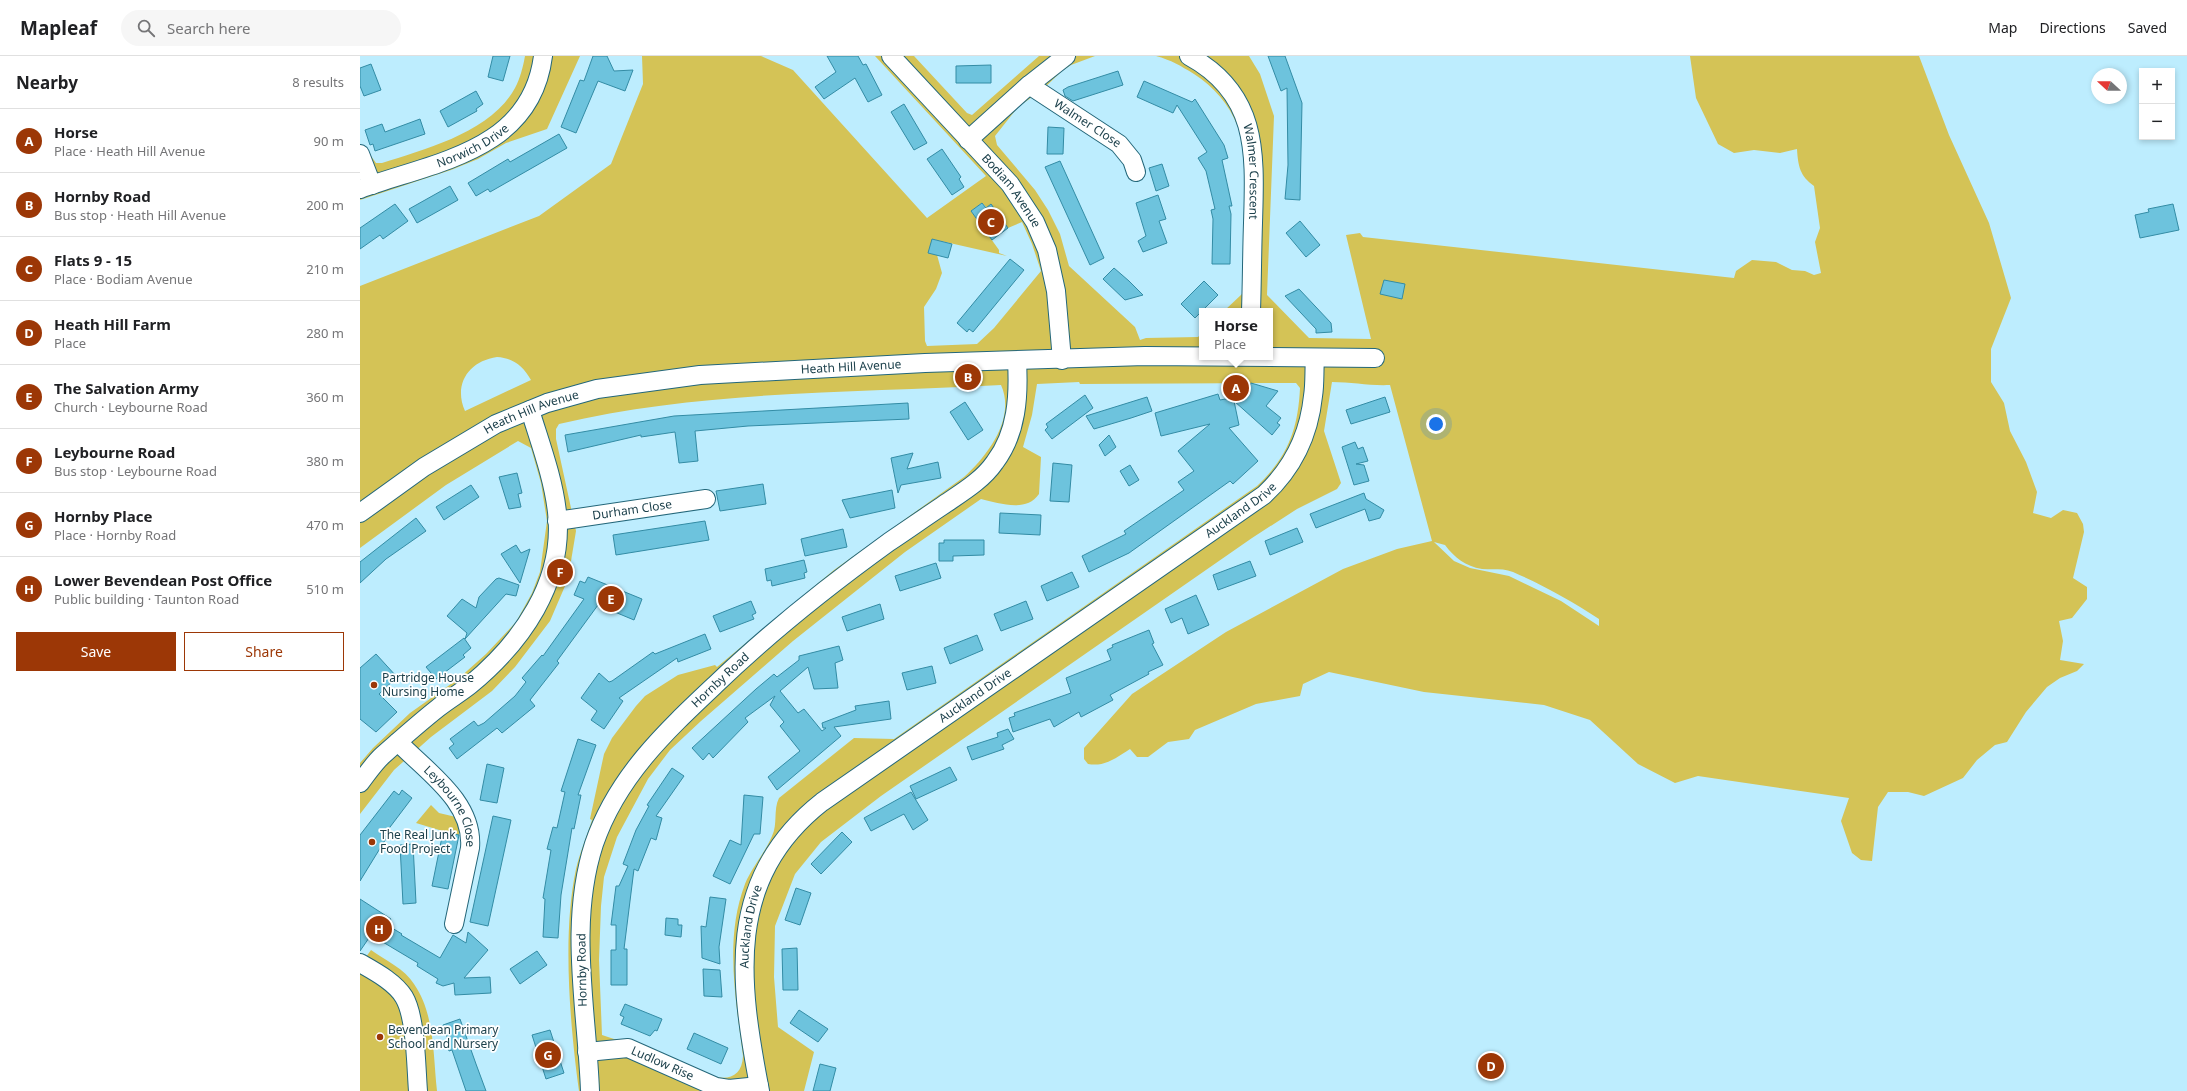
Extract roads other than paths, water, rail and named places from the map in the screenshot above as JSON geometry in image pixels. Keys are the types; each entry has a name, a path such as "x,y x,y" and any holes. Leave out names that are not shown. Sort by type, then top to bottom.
{"street":[{"name":"Norwich Drive","path":"366,187 417,171 474,150 498,136 509,126 526,105 537,82 543,56"},
{"name":"Bodiam Avenue","path":"891,56 1018,195 1041,234 1051,263 1056,291 1062,360"},
{"path":"968,140 1029,84 1066,56"},
{"name":"Walmer Crescent","path":"1189,56 1208,68 1229,88 1240,107 1249,128 1253,150 1254,186 1251,308"},
{"name":"Walmer Close","path":"1029,84 1119,144 1132,160 1136,172"},
{"path":"360,154 366,187"},
{"name":"Heath Hill Avenue","path":"360,513 401,482 467,440 496,424 530,410 597,389 700,375 925,363 1062,360 1146,356 1199,357"},
{"name":"Heath Hill Avenue","path":"1273,358 1375,358"},
{"name":"Auckland Drive","path":"760,1088 748,1003 745,946 748,919 755,891 762,875 782,842 800,820 822,802 1264,495 1292,463 1304,437 1314,395 1315,359"},
{"name":"Hornby Road","path":"590,1091 582,988 581,931 583,894 594,844 619,793 651,746 738,662 849,571 970,487 991,468 1006,444 1015,416 1018,395 1017,361"},
{"path":"360,783 382,756 430,714 487,670 527,624 540,603 550,578 554,560 558,521 553,488 530,410"},
{"name":"Durham Close","path":"558,521 706,499"},
{"name":"Leybourne Close","path":"398,742 452,796 468,822 470,848 451,911"},
{"path":"360,963 398,990 404,997 410,1011 418,1091"},
{"name":"Ludlow Rise","path":"587,1052 628,1048 716,1087 728,1089 760,1088"}],"place":[{"name":"Flats 9 - 15","path":"991,222"},
{"name":"Hornby Road","path":"968,377"},
{"name":"Horse","path":"1236,388"},
{"name":"Leybourne Road","path":"560,572"},
{"name":"The Salvation Army","path":"611,599"},
{"name":"Partridge House Nursing Home","path":"374,685"},
{"name":"The Real Junk Food Project","path":"372,842"},
{"name":"Lower Bevendean Post Office","path":"379,929"},
{"name":"Bevendean Primary School and Nursery","path":"380,1037"},
{"name":"Hornby Place","path":"548,1055"},
{"name":"Heath Hill Farm","path":"1491,1066"}]}
